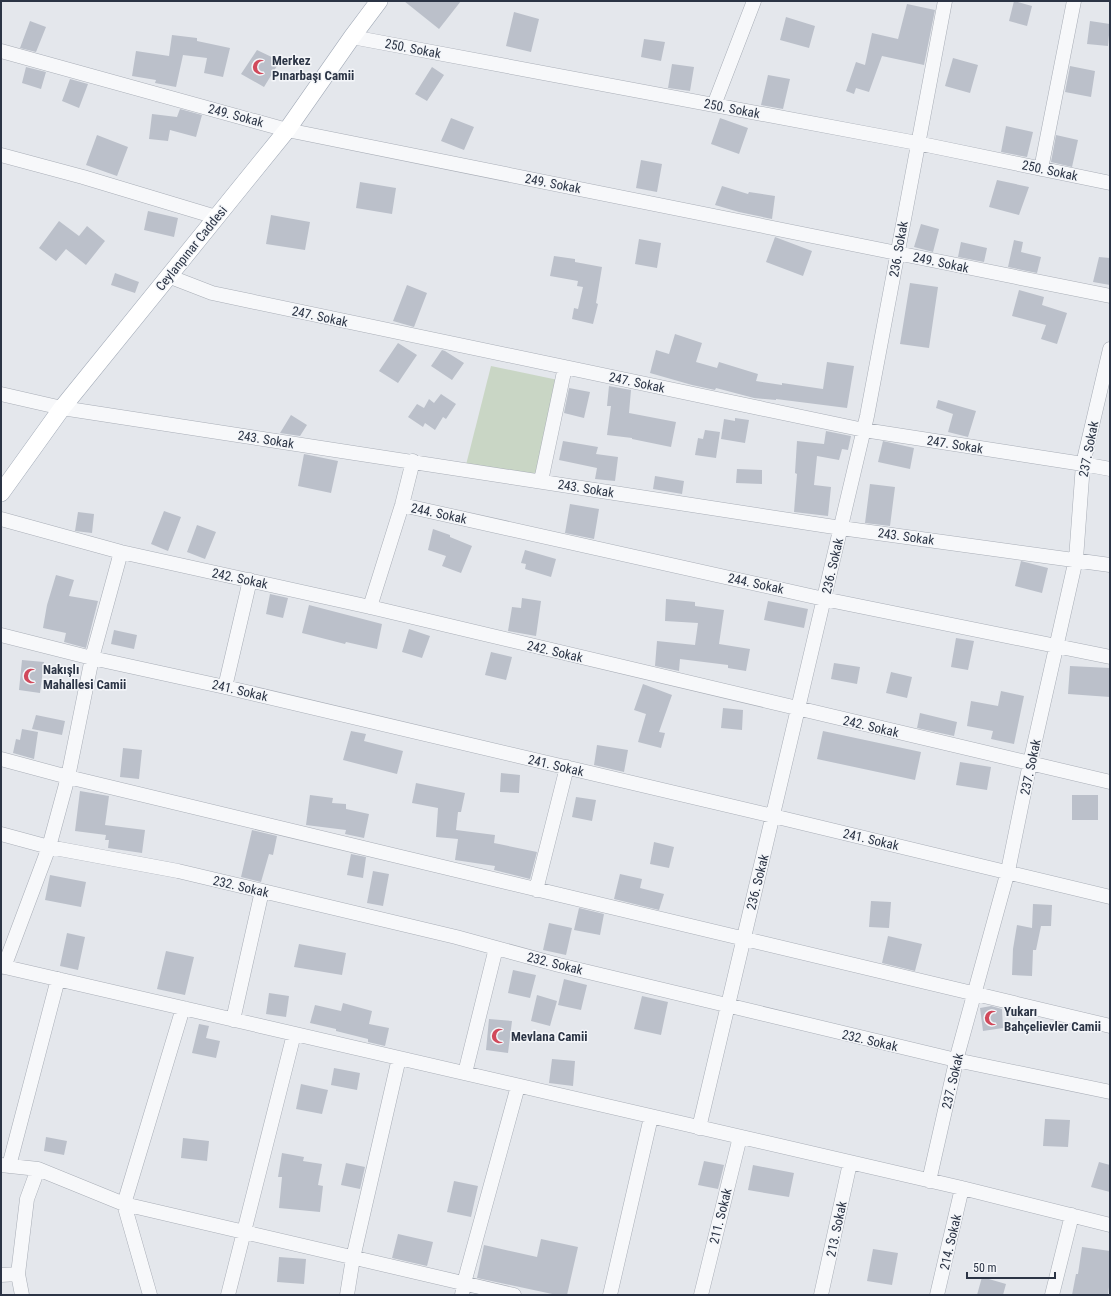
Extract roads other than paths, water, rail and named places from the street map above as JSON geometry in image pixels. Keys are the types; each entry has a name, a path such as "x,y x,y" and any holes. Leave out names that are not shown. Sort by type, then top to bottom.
{"main road":[{"name":"Ceylanpınar Caddesi","path":"1,493 62,408 287,130 379,1"}],"street":[{"path":"714,105 754,1"},
{"name":"236. Sokak","path":"699,1128 864,430 945,1"},
{"path":"1041,169 1074,1"},
{"name":"250. Sokak","path":"352,37 917,143 1110,183"},
{"name":"249. Sokak","path":"1,50 287,130 1110,296"},
{"path":"1,155 84,177 216,217"},
{"name":"247. Sokak","path":"168,276 212,293 864,430 1110,469"},
{"name":"237. Sokak","path":"929,1181 956,1060 1008,871 1030,763 1076,559 1083,464 1110,349"},
{"path":"541,481 565,367"},
{"name":"243. Sokak","path":"1,394 62,408 841,528 1076,559 1110,565"},
{"path":"370,607 402,505 413,461"},
{"name":"244. Sokak","path":"402,505 824,599 1110,657"},
{"name":"242. Sokak","path":"1,519 121,552 370,607 1110,782"},
{"path":"121,552 92,658 68,777 49,847 2,966 962,1188 1110,1224"},
{"path":"225,687 250,580"},
{"name":"241. Sokak","path":"1,635 92,658 225,687 568,767 1008,871 1110,897"},
{"path":"1,759 68,777 536,890 1110,1026"},
{"path":"536,890 568,767"},
{"name":"232. Sokak","path":"1,834 49,847 178,871 456,937 559,965 956,1060 1110,1092"},
{"path":"233,1020 262,891"},
{"path":"465,1074 496,948"},
{"path":"58,979 5,1165 38,1169 124,1204 353,1258 463,1289 514,1295"},
{"path":"150,1295 124,1204 183,1008"},
{"path":"228,1295 294,1034"},
{"path":"347,1295 353,1258 399,1058"},
{"path":"463,1289 518,1086"},
{"path":"610,1295 651,1116"},
{"name":"211. Sokak","path":"700,1295 740,1137"},
{"name":"213. Sokak","path":"821,1295 850,1163"},
{"path":"22,1295 18,1274 27,1199 38,1169"},
{"name":"214. Sokak","path":"937,1295 962,1188"},
{"path":"1052,1295 1072,1215"},
{"path":"1,1275 18,1274"}],"place":[{"name":"Merkez Pınarbaşı Camii","path":"260,67"},
{"name":"Nakışlı Mahallesi Camii","path":"31,676"},
{"name":"Yukarı Bahçelievler Camii","path":"992,1018"},
{"name":"Mevlana Camii","path":"499,1036"}]}
